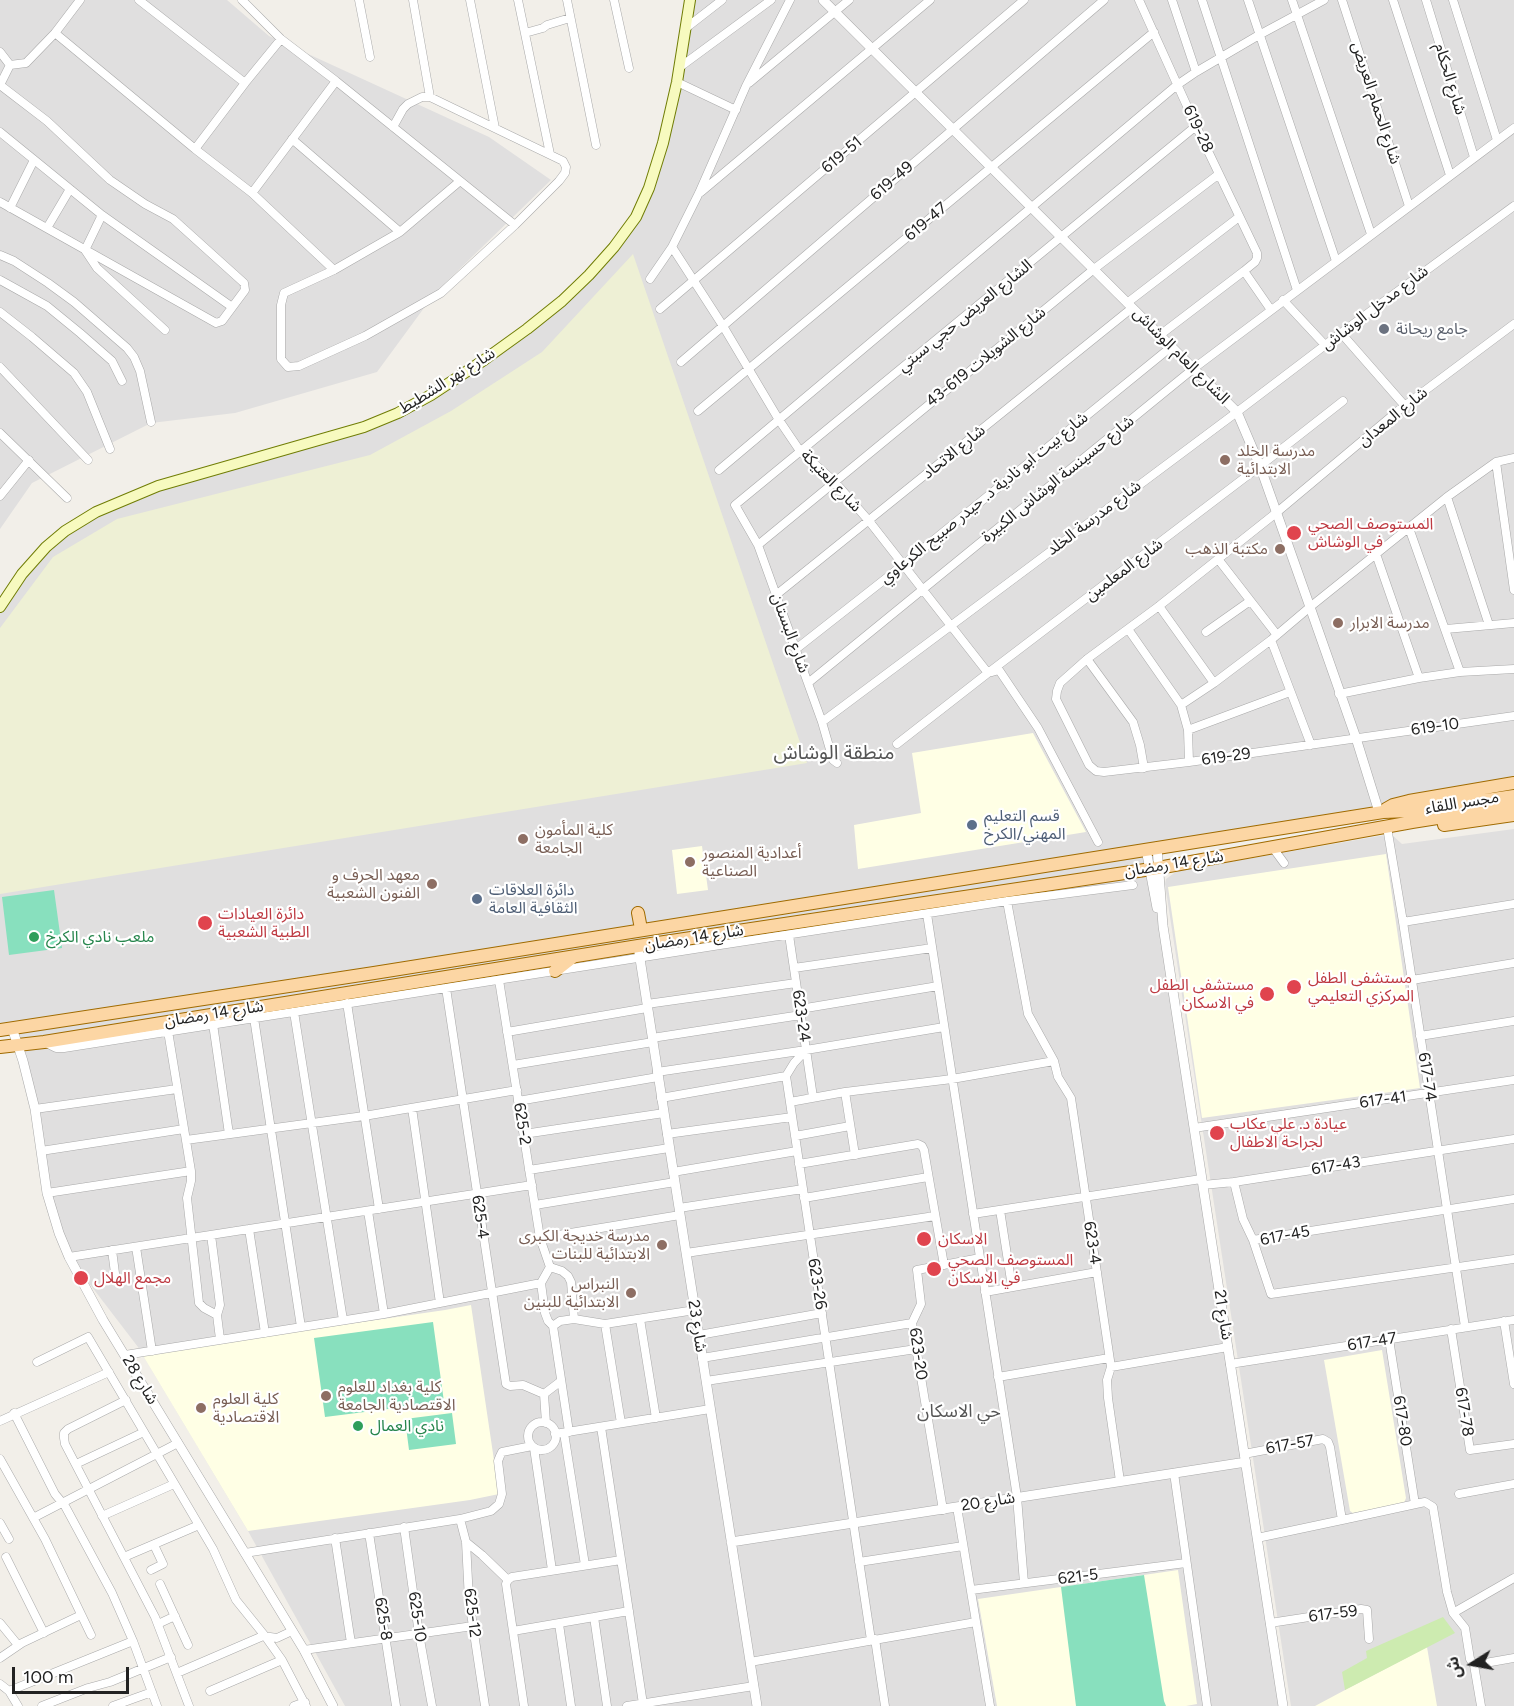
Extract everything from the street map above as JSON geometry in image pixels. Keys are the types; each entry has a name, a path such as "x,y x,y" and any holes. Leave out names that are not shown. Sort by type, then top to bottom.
{"main road":[{"name":"شارع نهر الشطيط","path":"0,607 22,574 46,547 65,531 96,512 158,486 347,432 381,420 431,395 484,360 562,301 614,247 636,217 649,188 659,158 677,82 690,0"},
{"name":"شارع 14 رمضان","path":"1381,812 1393,805 1409,801 1514,783"},
{"name":"مجسر اللقاء","path":"1411,816 1514,796"},
{"name":"مجسر اللقاء","path":"1411,816 1514,806"},
{"name":"شارع 14 رمضان","path":"6,1029 1381,812 1411,816"},
{"name":"شارع 14 رمضان","path":"0,1047 44,1042 573,956 639,952 719,940 1273,848 1387,827 1411,816"},
{"name":"شارع 14 رمضان","path":"1387,827 1396,830 1412,829 1514,816"},
{"path":"1051,895 1063,882"},
{"path":"638,913 641,929"},
{"path":"555,971 573,956"},
{"path":"141,1025 162,1032"}],"street":[{"path":"10,65 26,63 55,33 80,0"},
{"path":"139,0 245,83"},
{"path":"242,0 281,39 515,225"},
{"path":"359,0 370,57"},
{"path":"413,0 430,97"},
{"path":"470,0 495,128"},
{"path":"518,0 550,154"},
{"path":"567,0 596,145"},
{"path":"614,0 629,68"},
{"path":"686,27 722,0"},
{"path":"680,67 771,0"},
{"path":"650,279 672,247 699,194 746,86 790,0"},
{"name":"الشارع العام الوشاش","path":"823,0 1237,412 1260,466 1381,812"},
{"path":"746,86 849,0"},
{"path":"699,194 930,0"},
{"name":"619-51","path":"660,309 1024,0"},
{"name":"619-49","path":"681,362 1104,0"},
{"name":"619-28","path":"1139,0 1257,253 1257,258 1244,271"},
{"path":"1172,0 1196,72"},
{"path":"1202,0 1297,290"},
{"path":"1248,0 1336,261"},
{"path":"1292,0 1371,234"},
{"path":"719,470 1177,85 1259,35 1324,0"},
{"name":"شارع الحمام العريض","path":"1342,0 1409,206"},
{"path":"1393,0 1450,175"},
{"name":"شارع الحكام","path":"1426,0 1474,158"},
{"path":"1453,0 1497,140"},
{"path":"525,33 570,18"},
{"name":"619-47","path":"698,411 1154,32"},
{"path":"55,33 252,193 334,270"},
{"path":"195,149 281,39"},
{"path":"0,52 10,65"},
{"path":"0,202 214,323 222,321 245,290 244,283 173,219 145,204 110,180 47,121 0,85 10,65"},
{"path":"252,193 336,81"},
{"path":"677,82 736,110"},
{"path":"393,127 403,108 422,97 430,97 563,161 566,167 565,173 515,225 441,293 364,336 299,366 288,367 281,359 281,304 284,293 334,270 400,232 460,181"},
{"name":"الشارع العريض حجي سبتي","path":"735,505 1196,126"},
{"name":"شارع حسينسة الوشاش الكبيرة","path":"808,683 1193,369 1514,128"},
{"path":"0,132 102,215 232,307"},
{"path":"292,139 400,232"},
{"path":"10,208 34,160"},
{"name":"شارع الشويلات 619-43","path":"758,545 1094,269 1219,174"},
{"path":"47,228 70,189"},
{"name":"شارع مدخل الوشاش","path":"1237,412 1514,206"},
{"path":"85,250 102,215"},
{"name":"شارع الاتحاد","path":"776,596 1239,217"},
{"name":"شارع العتيکة","path":"672,247 695,280 800,451 834,481 868,521 988,673"},
{"path":"85,250 97,268 165,330"},
{"path":"0,255 14,261 74,302 127,348 141,371 151,423"},
{"path":"1160,335 1244,271 1270,310"},
{"path":"0,280 47,306 80,333 112,361 122,381"},
{"path":"1284,300 1325,345"},
{"path":"0,312 74,373 87,392 110,449"},
{"name":"شارع المعدان","path":"1096,771 1089,765 1056,699 1060,683 1087,659 1218,560 1405,406 1514,324"},
{"path":"1341,333 1405,406"},
{"name":"شارع بيت ابو نادية د. حيدر صبيح الكرعاوي","path":"796,649 903,565 1171,346"},
{"path":"0,367 88,460"},
{"name":"شارع المعلمين","path":"897,744 1342,401"},
{"name":"شارع مدرسة الخلد","path":"822,722 1237,412"},
{"path":"0,433 67,498"},
{"path":"1181,705 1274,637 1447,497 1496,462 1514,458"},
{"path":"1,492 29,460"},
{"path":"1496,462 1514,590"},
{"path":"1447,497 1489,625"},
{"name":"شارع البستان","path":"735,505 758,545 822,722 833,760 837,763"},
{"path":"1409,528 1460,672"},
{"path":"1376,554 1419,678"},
{"path":"1218,560 1274,637 1290,692 1311,745"},
{"path":"1206,632 1250,601"},
{"path":"1159,606 1214,683"},
{"path":"1446,629 1514,623"},
{"path":"1128,629 1181,705 1188,730 1189,762"},
{"path":"1087,659 1133,722 1144,768"},
{"path":"1339,694 1460,672 1514,669"},
{"path":"988,673 999,670 1038,728 1098,842"},
{"path":"1188,730 1290,692"},
{"name":"619-10","path":"1356,738 1514,716"},
{"name":"619-29","path":"1096,771 1144,768 1356,738"},
{"name":"617-74","path":"1387,827 1465,1327"},
{"name":"شارع 21","path":"1151,848 1156,907 1162,924 1283,1706"},
{"path":"1273,848 1284,863"},
{"path":"719,940 789,935 1007,901 1133,885"},
{"name":"623-4","path":"1007,901 1028,1014 1054,1061 1058,1077 1071,1098 1110,1362 1107,1380 1108,1398 1120,1481"},
{"path":"1403,922 1514,904"},
{"path":"927,914 1017,1497 1024,1583"},
{"name":"623-24","path":"789,935 813,1097"},
{"path":"794,968 932,948"},
{"path":"44,1042 56,1048 64,1048 555,971 639,952"},
{"name":"شارع 23","path":"639,952 757,1706"},
{"path":"1412,980 1514,963"},
{"name":"625-2","path":"499,980 540,1238 550,1267"},
{"path":"507,1032 647,1006 796,983"},
{"path":"513,1065 938,986"},
{"name":"625-4","path":"446,988 506,1384 524,1385 544,1394"},
{"path":"347,1003 379,1209"},
{"path":"294,1011 343,1320"},
{"path":"254,1018 301,1327"},
{"path":"1420,1035 1514,1021"},
{"path":"213,1024 229,1134"},
{"path":"518,1101 944,1027"},
{"name":"شارع 28","path":"6,1029 17,1044 28,1078 35,1108 47,1193 69,1257 97,1310 304,1650 333,1706"},
{"path":"162,1032 177,1089 191,1171 187,1198 199,1303 217,1315"},
{"path":"662,1098 786,1077 794,1063 806,1050"},
{"path":"790,1102 845,1092 952,1079 1054,1061"},
{"name":"623-26","path":"786,1077 853,1524 885,1706"},
{"name":"617-41","path":"1194,1128 1514,1080"},
{"path":"35,1108 177,1089"},
{"path":"186,1140 364,1116 517,1090"},
{"path":"845,1092 855,1155"},
{"path":"412,1108 440,1304"},
{"path":"524,1134 664,1113"},
{"path":"667,1134 792,1116"},
{"path":"795,1136 850,1126"},
{"path":"41,1151 184,1129"},
{"name":"617-43","path":"973,1214 1202,1182 1234,1182 1514,1139"},
{"path":"799,1164 918,1144 922,1146 944,1265 980,1258"},
{"path":"529,1170 669,1148"},
{"path":"673,1172 797,1151"},
{"path":"47,1193 191,1171"},
{"path":"540,1238 679,1211 928,1177"},
{"path":"535,1205 675,1182"},
{"path":"1234,1182 1243,1219 1253,1240"},
{"path":"69,1257 532,1185"},
{"name":"617-45","path":"1456,1267 1271,1294 1253,1240 1514,1199"},
{"path":"1000,1210 1012,1287"},
{"path":"368,1211 384,1314"},
{"path":"686,1253 935,1216"},
{"path":"249,1229 265,1333"},
{"path":"211,1235 220,1305 217,1315 220,1340"},
{"path":"136,1247 152,1351"},
{"path":"112,1250 116,1281"},
{"path":"1456,1267 1514,1258"},
{"name":"623-20","path":"943,1510 912,1323 921,1304 917,1270 944,1265"},
{"path":"574,1319 571,1282 562,1271 550,1267 541,1283 545,1313 553,1326 561,1381 563,1433 585,1565"},
{"path":"985,1292 1097,1272"},
{"path":"125,1355 384,1314 541,1283"},
{"path":"553,1326 560,1321 574,1319 605,1324 695,1310"},
{"path":"699,1335 822,1313"},
{"path":"640,1319 656,1418"},
{"name":"617-47","path":"1230,1364 1514,1320"},
{"path":"1504,1321 1514,1384"},
{"path":"702,1358 912,1323"},
{"path":"605,1324 621,1423"},
{"name":"617-78","path":"1451,1329 1470,1450 1514,1444"},
{"path":"37,1362 88,1337 213,1549 236,1600 282,1660 305,1704 294,1706"},
{"name":"617-80","path":"1389,1339 1415,1504"},
{"path":"998,1377 1228,1347"},
{"path":"706,1381 916,1349"},
{"path":"0,1420 109,1372"},
{"path":"546,1423 544,1394 561,1381"},
{"path":"126,1400 64,1433 65,1444 158,1624 189,1706"},
{"path":"245,1553 460,1519 491,1511 499,1504 502,1494 498,1461 502,1452 533,1447 543,1450 551,1447 563,1433 710,1409"},
{"path":"14,1413 55,1494 112,1593 157,1706"},
{"path":"552,1570 533,1447 528,1438 529,1429 536,1423 546,1423 563,1433"},
{"path":"601,1427 643,1704"},
{"path":"76,1464 144,1432"},
{"name":"617-57","path":"1245,1458 1323,1439 1328,1442 1341,1520"},
{"path":"33,1518 178,1443"},
{"name":"شارع 20","path":"731,1542 1173,1473 1245,1458"},
{"path":"0,1459 45,1539 91,1635"},
{"path":"1173,1473 1207,1706"},
{"path":"102,1516 174,1484"},
{"path":"1459,1494 1514,1484"},
{"path":"1257,1538 1425,1502 1433,1507 1447,1592 1453,1612 1465,1628 1481,1706"},
{"path":"957,1507 990,1706"},
{"name":"625-12","path":"460,1519 465,1542 469,1600 485,1706"},
{"path":"0,1523 9,1539"},
{"path":"124,1557 199,1526"},
{"name":"625-10","path":"404,1527 432,1706"},
{"name":"625-8","path":"369,1533 396,1706"},
{"path":"335,1538 351,1643"},
{"path":"465,1542 482,1554 508,1580"},
{"path":"151,1570 163,1564 154,1545"},
{"path":"859,1562 963,1546"},
{"path":"6,1557 44,1633"},
{"path":"524,1706 506,1584 508,1580 512,1577 621,1560"},
{"name":"621-5","path":"970,1590 1186,1563"},
{"path":"1453,1612 1514,1578"},
{"path":"160,1584 188,1645"},
{"name":"617-59","path":"1270,1623 1361,1609 1367,1610 1369,1639"},
{"path":"513,1631 629,1611"},
{"path":"0,1658 18,1645 81,1615"},
{"path":"158,1624 175,1616"},
{"path":"594,1617 607,1706"},
{"path":"750,1662 976,1622"},
{"path":"0,1623 18,1645"},
{"path":"559,1624 571,1706"},
{"path":"304,1650 473,1626"},
{"path":"177,1673 265,1636 278,1638 292,1631"},
{"path":"9,1691 133,1641"},
{"path":"42,1706 171,1657"},
{"path":"1474,1665 1514,1658"},
{"path":"210,1691 282,1660"},
{"path":"0,1684 9,1691 18,1706"},
{"path":"627,1706 754,1686"},
{"path":"113,1706 152,1692"}],"shaded area":[{"path":"0,0 227,0 269,36 489,137 551,180 435,293 377,372 235,413 151,423 32,483 0,529"},
{"path":"688,0 1514,0 1514,777 1150,856 1283,1706 761,1706 684,1215 760,1706 345,1706 248,1531 138,1347 69,1257 59,1233 35,1109 13,1031 0,1033 0,607 38,555 118,502 381,420 527,329 614,247 654,173"},
{"path":"633,254 807,763 0,894 0,628 53,557 117,519 370,455 451,411 542,352"},
{"path":"1033,733 1086,832 858,869 854,825 921,813 912,753"},
{"path":"1514,829 1514,1706 1291,1706 1166,879 1177,871 1391,834 1402,844"},
{"path":"702,846 708,890 677,894 672,850"},
{"name":"مستشفى الطفل المركزي التعليمي","path":"1386,854 1420,1088 1202,1118 1168,887"},
{"name":"كلية بغداد للعلوم الاقتصادية الجامعة","path":"471,1305 499,1494 470,1500 248,1531 142,1354 445,1310"},
{"path":"1382,1350 1406,1498 1404,1503 1353,1513 1350,1511 1324,1360"},
{"path":"1178,1570 1197,1704 1186,1706 997,1706 978,1599"},
{"path":"1427,1647 1437,1706 1315,1706 1345,1690"}],"green space":[{"path":"54,890 62,948 9,955 2,897"},
{"path":"433,1322 444,1402 325,1417 314,1338"},
{"path":"452,1413 456,1444 409,1450 405,1419"},
{"path":"1144,1575 1166,1706 1076,1706 1061,1587"},
{"path":"1443,1617 1455,1633 1345,1690 1342,1672 1367,1658 1366,1651"}],"place":[{"name":"جامع ريحانة","path":"1384,329"},
{"name":"مدرسة الخلد الابتدائية","path":"1225,460"},
{"name":"المستوصف الصحي في الوشاش","path":"1294,533"},
{"name":"مكتبة الذهب","path":"1280,549"},
{"name":"مدرسة الابرار","path":"1338,623"},
{"name":"قسم التعليم المهني/الكرخ","path":"972,825"},
{"name":"كلية المأمون الجامعة","path":"523,839"},
{"name":"أعدادية المنصور الصناعية","path":"690,862"},
{"name":"معهد الحرف و الفنون الشعبية","path":"432,884"},
{"name":"دائرة العلاقات الثقافية العامة","path":"477,899"},
{"name":"دائرة العيادات الطبية الشعبية","path":"205,923"},
{"name":"ملعب نادي الكرخ","path":"34,937"},
{"name":"مستشفى الطفل المركزي التعليمي","path":"1294,987"},
{"name":"مستشفى الطفل في الاسكان","path":"1267,994"},
{"name":"عيادة د. علي عكاب لجراحة الاطفال","path":"1217,1133"},
{"name":"الاسكان","path":"924,1239"},
{"name":"مدرسة خديجة الكبرى الابتدائية للبنات","path":"662,1245"},
{"name":"المستوصف الصحي في الاسكان","path":"934,1269"},
{"name":"مجمع الهلال","path":"81,1278"},
{"name":"النبراس الابتدائية للبنين","path":"631,1293"},
{"name":"كلية بغداد للعلوم الاقتصادية الجامعة","path":"326,1396"},
{"name":"كلية العلوم الاقتصادية","path":"201,1408"},
{"name":"نادي العمال","path":"358,1426"}],"district":[{"name":"منطقة الوشاش","path":"834,753"},
{"name":"حي الاسكان","path":"959,1412"}]}
